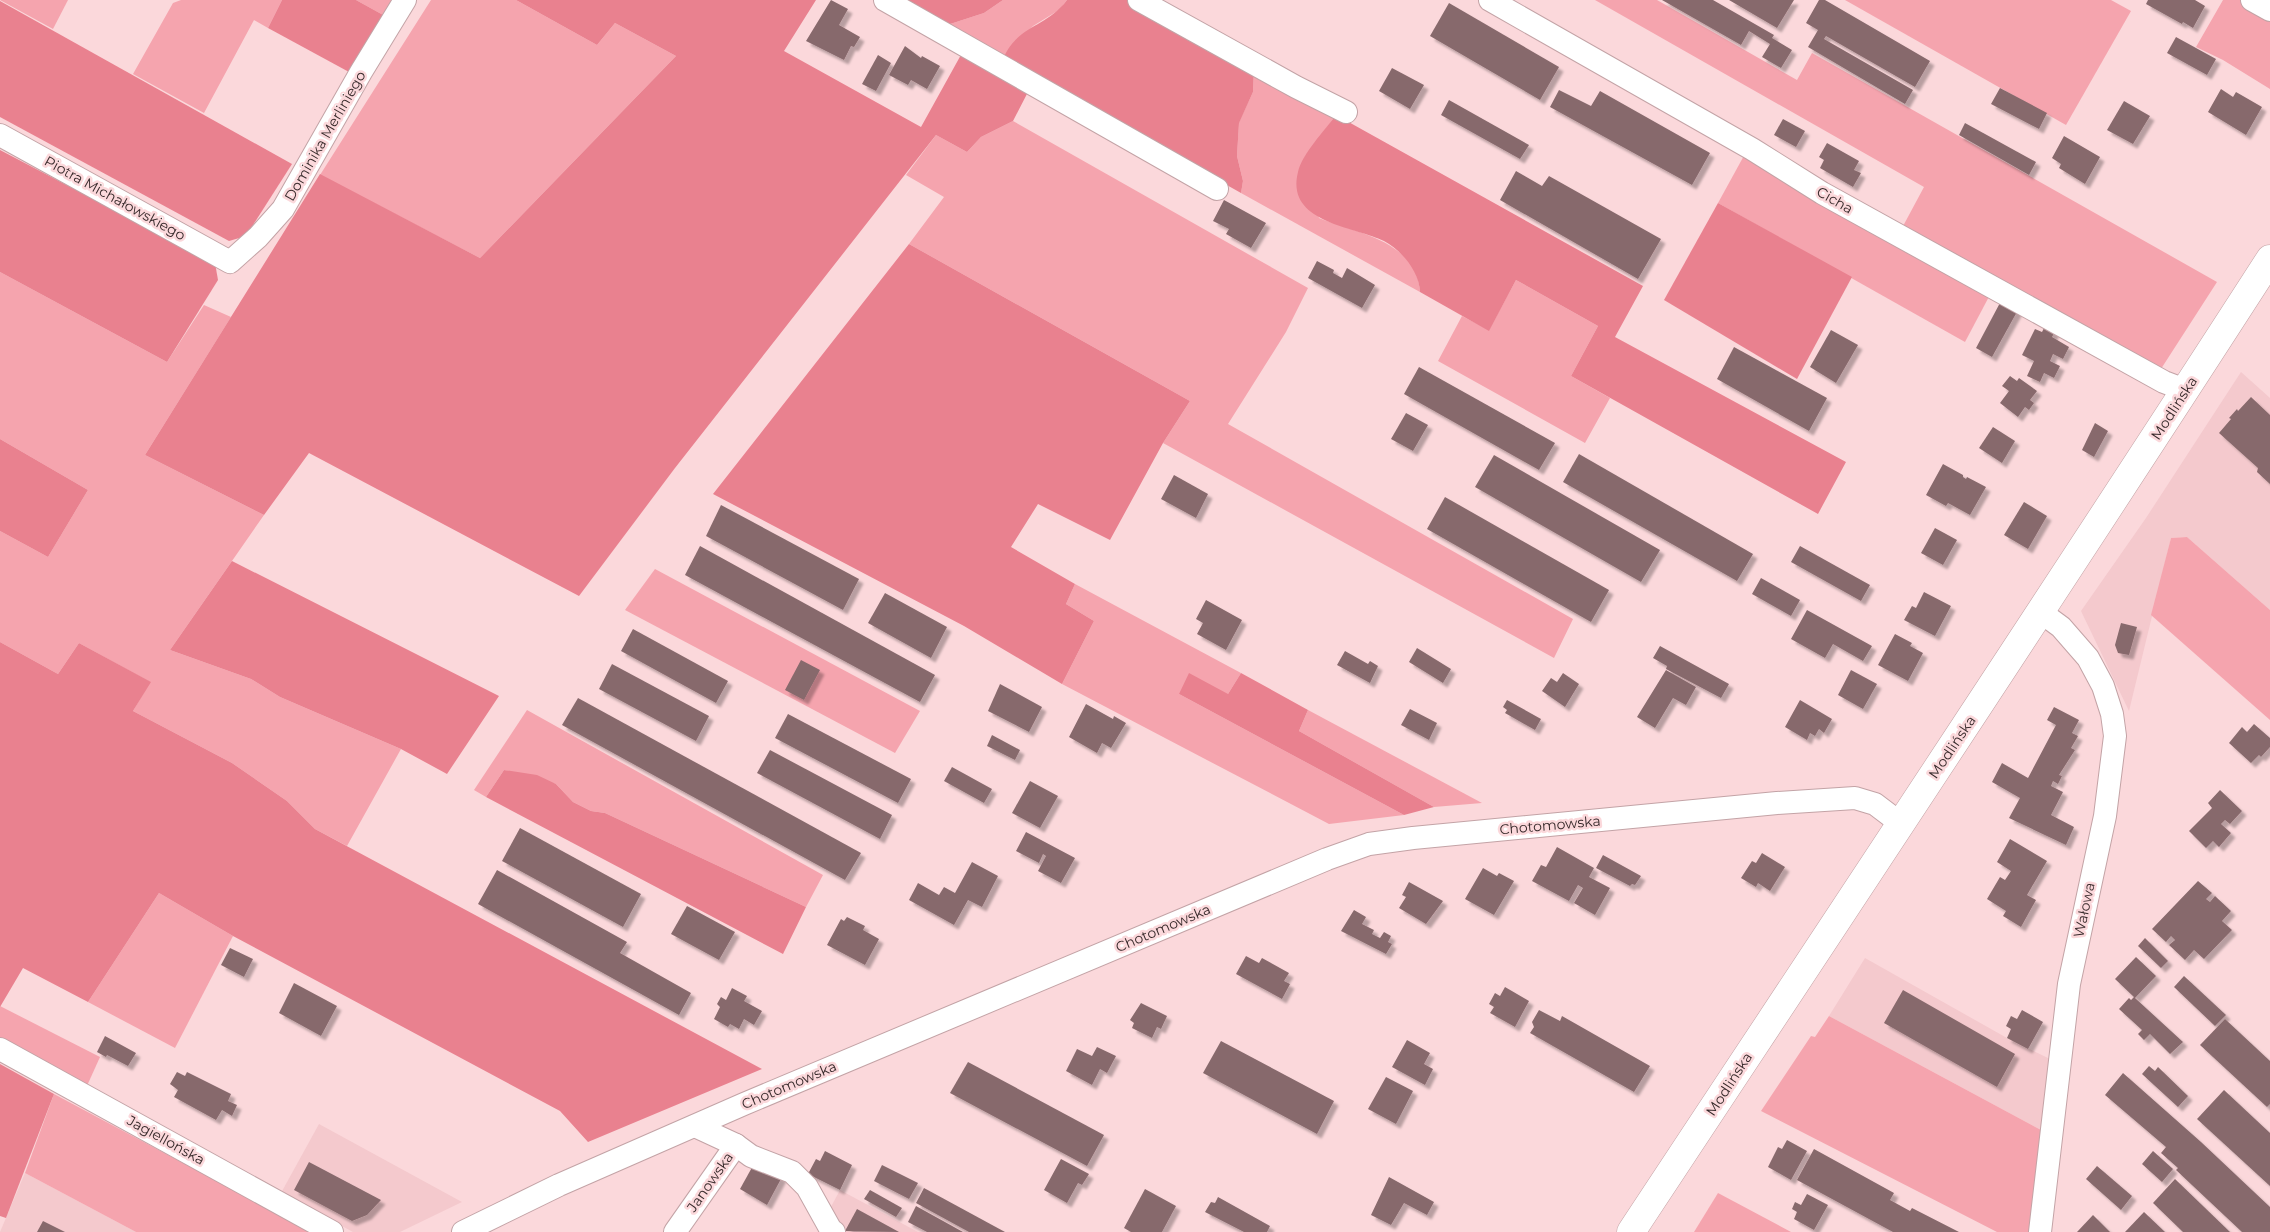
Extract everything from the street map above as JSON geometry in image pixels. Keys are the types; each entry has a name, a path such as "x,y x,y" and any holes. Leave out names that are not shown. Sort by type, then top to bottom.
{"main road":[{"name":"Modlińska","path":"1631,1232 1900,823 2042,613 2270,259"}],"street":[{"name":"Dominika Merliniego","path":"230,262 258,237 283,209 361,72 406,0"},
{"path":"885,0 1217,189"},
{"path":"1139,0 1296,87 1346,112"},
{"name":"Cicha","path":"1490,0 1752,149 1822,193 2164,382 2185,390"},
{"path":"2252,0 2270,10"},
{"name":"Piotra Michałowskiego","path":"0,135 230,262"},
{"name":"Wałowa","path":"2040,1232 2069,984 2104,816 2115,736 2112,714 2103,686 2088,658 2061,628 2042,613"},
{"name":"Chotomowska","path":"463,1232 498,1224 559,1184 1327,858 1369,844 1422,837 1777,803 1855,798 1875,804 1900,823"},
{"name":"Jagiellońska","path":"0,1048 332,1232"},
{"name":"Janowska","path":"675,1232 736,1145 695,1126"},
{"path":"736,1145 751,1156 792,1172 807,1187 831,1230 834,1232"}],"shaded area":[{"path":"0,0 68,0 53,29"},
{"path":"181,0 282,0 268,28 254,20 204,113 133,74 173,3"},
{"path":"282,0 356,0 385,16 349,72 268,28"},
{"path":"356,0 396,0 385,16"},
{"path":"431,0 516,0 597,45 615,23 676,56 480,258 320,175"},
{"path":"516,0 816,0 784,51 921,127 962,53 1029,90 1013,121 981,137 967,152 936,135 675,468 579,596 309,453 264,515 145,455 320,174 480,258 676,56 615,23 597,45"},
{"path":"898,0 1003,0 984,13 944,26"},
{"path":"1003,0 1067,0 1059,10 1033,26 1003,59 944,26 984,13"},
{"path":"1067,0 1130,0 1254,69 1253,92 1239,123 1237,156 1243,181 1241,193 1003,59 1016,39 1050,17"},
{"path":"1595,0 1657,0 1797,80 1812,53 2217,282 2159,372 1902,228 1924,187"},
{"path":"1845,0 2111,0 2131,11 2066,125"},
{"path":"2223,0 2240,0 2270,17 2270,89 2223,60 2196,47"},
{"path":"0,1 292,164 246,236 229,241 0,117"},
{"path":"1254,69 1336,115 1304,158 1319,218 1367,235 1397,250 1408,261 1416,275 1420,292 1241,193 1243,181 1237,156 1239,122 1253,92"},
{"path":"1336,115 1643,286 1615,337 1846,462 1818,514 1571,376 1598,326 1516,280 1489,331 1420,292 1413,269 1391,245 1325,220 1312,212 1302,202 1297,189 1298,172 1309,150"},
{"path":"1013,121 1308,288 1286,332 1228,424 1573,619 1554,658 1163,443 1190,401 909,244 944,197 906,175 936,135 967,152 981,137"},
{"path":"0,150 215,263 218,280 167,362 0,272"},
{"path":"1746,152 1992,291 1965,342 1718,203"},
{"path":"1718,203 1852,277 1797,379 1664,300"},
{"path":"909,244 1190,401 1163,443 1110,540 1038,504 1011,547 1075,584 1066,604 1094,621 1062,684 964,626 713,494"},
{"path":"0,272 167,362 204,305 231,317 145,455 264,515 170,650 251,679 280,697 401,749 347,846 315,829 287,801 232,763 133,711 150,682 79,643 58,674 0,642 0,531 48,557 88,490 0,439"},
{"path":"1516,280 1598,326 1571,376 1610,398 1585,443 1438,361 1462,316 1489,330"},
{"path":"2241,372 2270,398 2270,610 2187,537 2171,538 2129,711 2081,611 2146,518"},
{"path":"0,439 88,490 48,557 0,531"},
{"path":"2187,537 2270,610 2270,720 2151,615 2171,538"},
{"path":"232,561 499,696 447,774 401,749 280,697 251,679 170,650"},
{"path":"655,569 920,711 895,753 625,610"},
{"path":"1075,584 1241,673 1228,694 1179,694 1404,815 1329,824 1062,684 1094,621 1066,604"},
{"path":"0,642 58,674 79,643 151,682 133,711 232,763 287,801 315,829 762,1069 588,1142 560,1111 233,936 159,893 88,1002 23,968 0,1007"},
{"path":"1189,673 1228,694 1241,673 1308,710 1299,731 1434,807 1404,815 1179,694"},
{"path":"527,710 823,875 806,907 605,813 591,811 573,802 556,784 504,770 486,797 474,790"},
{"path":"1308,710 1482,803 1434,807 1299,731"},
{"path":"504,770 537,775 556,784 573,802 591,811 605,813 806,907 783,954 486,797"},
{"path":"159,893 233,936 175,1048 88,1002"},
{"path":"1865,958 2007,1038 2050,1059 2041,1130 1829,1016"},
{"path":"0,1006 100,1057 86,1088 0,1039"},
{"path":"1829,1016 2041,1130 2029,1232 1997,1232 1761,1111 1811,1036 1815,1037"},
{"path":"0,1064 54,1094 6,1218 0,1216"},
{"path":"54,1094 312,1232 136,1232 25,1173"},
{"path":"319,1124 462,1202 400,1232 353,1232 281,1193"},
{"path":"25,1173 136,1232 0,1232"},
{"path":"840,1190 918,1232 818,1231"},
{"path":"1718,1193 1791,1232 1694,1232"}],"building":[{"path":"831,0 848,9 839,25 860,37 854,47 851,46 844,60 806,41"},
{"path":"1662,0 1713,0 1774,35 1772,38 1792,50 1781,68 1762,57 1770,44 1749,31 1741,45"},
{"path":"1729,0 1794,0 1777,28"},
{"path":"1819,0 1825,0 1930,61 1915,87 1826,36 1824,39 1913,90 1905,104 1808,47 1818,30 1806,23"},
{"path":"2148,0 2195,0 2205,6 2193,28 2146,4"},
{"path":"1449,3 1559,67 1540,100 1430,36"},
{"path":"2176,37 2216,59 2207,75 2167,53"},
{"path":"905,46 921,58 922,56 940,66 927,89 911,80 908,85 889,75"},
{"path":"878,55 891,63 876,91 862,84"},
{"path":"1392,68 1424,85 1410,109 1379,91"},
{"path":"2000,88 2047,113 2039,129 1991,104"},
{"path":"2221,89 2233,97 2236,92 2262,107 2246,135 2208,112"},
{"path":"1559,90 1591,106 1600,91 1710,153 1692,185 1550,107"},
{"path":"1449,100 1529,145 1520,159 1441,115"},
{"path":"2124,101 2150,116 2133,144 2107,130"},
{"path":"1783,119 1805,131 1796,147 1774,135"},
{"path":"1965,123 2036,162 2029,175 1959,135"},
{"path":"2064,136 2100,157 2085,184 2059,168 2061,164 2052,158"},
{"path":"1827,143 1859,161 1854,170 1861,173 1853,187 1820,168 1824,160 1819,157"},
{"path":"1516,171 1542,186 1549,176 1661,239 1638,279 1500,200"},
{"path":"1224,200 1266,223 1251,248 1226,234 1229,229 1213,221"},
{"path":"1317,261 1334,270 1333,273 1342,278 1347,268 1375,285 1362,308 1308,278"},
{"path":"2001,301 2018,310 1992,357 1976,348"},
{"path":"2045,326 2055,331 2052,337 2069,347 2063,359 2053,354 2050,361 2060,366 2054,378 2044,373 2040,382 2027,376 2034,361 2022,355 2035,329 2042,332"},
{"path":"1831,330 1858,345 1836,383 1810,367"},
{"path":"1734,347 1827,398 1809,431 1717,379"},
{"path":"1419,367 1555,443 1539,470 1404,394"},
{"path":"2010,376 2017,381 2019,378 2037,391 2030,400 2034,403 2029,410 2025,407 2018,417 2000,403 2009,391 2002,386"},
{"path":"2251,397 2270,415 2270,484 2257,472 2258,468 2219,433 2237,409 2238,411"},
{"path":"1406,413 1428,425 1413,451 1391,439"},
{"path":"2095,423 2108,431 2094,457 2082,450"},
{"path":"1993,427 2015,441 2002,463 1979,448"},
{"path":"1579,454 1753,554 1737,581 1563,482"},
{"path":"1494,455 1660,550 1641,582 1475,487"},
{"path":"1943,464 1963,475 1966,479 1967,477 1986,487 1970,515 1948,503 1946,506 1926,495"},
{"path":"1174,475 1208,494 1196,518 1161,499"},
{"path":"1445,497 1609,590 1591,622 1427,529"},
{"path":"2024,502 2047,516 2028,549 2004,535"},
{"path":"721,505 859,579 843,610 706,536"},
{"path":"1935,528 1957,540 1943,565 1921,553"},
{"path":"700,546 935,675 920,702 685,575"},
{"path":"1800,546 1870,585 1861,601 1791,562"},
{"path":"1761,578 1800,600 1791,616 1752,594"},
{"path":"1924,592 1951,606 1935,636 1904,620 1912,606 1916,608"},
{"path":"885,593 947,627 931,658 868,623"},
{"path":"1206,600 1242,620 1226,650 1197,634 1203,623 1196,619"},
{"path":"1807,610 1872,646 1863,661 1833,644 1825,658 1791,639"},
{"path":"2121,623 2137,627 2129,655 2118,653 2115,645"},
{"path":"633,629 728,681 716,703 621,651"},
{"path":"1895,634 1912,643 1910,646 1923,653 1908,681 1878,665"},
{"path":"1660,646 1729,684 1721,698 1666,669 1667,666 1653,658"},
{"path":"1417,648 1451,669 1443,683 1409,662"},
{"path":"1345,651 1368,664 1370,661 1378,666 1370,683 1337,665"},
{"path":"801,660 820,670 804,700 785,690"},
{"path":"612,664 709,716 696,741 599,689"},
{"path":"1666,670 1696,687 1686,705 1673,698 1655,728 1637,717"},
{"path":"1851,670 1877,684 1863,709 1838,695"},
{"path":"1563,673 1579,684 1565,707 1542,691 1551,678 1557,682"},
{"path":"1000,684 1042,707 1029,732 988,711"},
{"path":"578,698 861,853 845,880 562,725"},
{"path":"1507,700 1541,719 1535,730 1505,713 1507,710 1503,707"},
{"path":"1800,700 1832,719 1824,733 1819,729 1815,736 1810,733 1807,740 1785,727"},
{"path":"1086,704 1113,719 1114,716 1126,723 1111,748 1102,743 1097,753 1069,737"},
{"path":"2054,707 2079,720 2072,733 2078,736 2071,748 2075,750 2059,775 2062,776 2058,784 2053,781 2051,786 2063,792 2051,815 2074,827 2066,845 2009,818 2020,798 1992,782 2002,763 2028,778 2056,725 2047,720"},
{"path":"1410,709 1437,723 1429,740 1401,725"},
{"path":"788,714 911,779 898,803 775,738"},
{"path":"2254,724 2270,738 2270,747 2261,757 2259,755 2251,763 2229,743 2242,727 2247,732"},
{"path":"992,735 1020,750 1015,760 987,746"},
{"path":"770,750 892,815 880,839 757,773"},
{"path":"952,767 992,789 984,803 944,781"},
{"path":"1030,781 1058,796 1040,828 1012,813"},
{"path":"2220,790 2242,811 2230,824 2225,820 2221,824 2231,833 2219,847 2213,841 2206,848 2189,831 2212,808 2208,803"},
{"path":"520,828 641,894 623,927 502,861"},
{"path":"1026,832 1075,858 1061,883 1038,871 1046,856 1043,854 1039,863 1016,851"},
{"path":"2010,839 2047,861 2027,895 2036,900 2021,927 2003,916 2006,911 1987,899 2000,877 2005,880 2011,871 1997,862"},
{"path":"1557,847 1594,868 1589,877 1610,888 1595,915 1574,903 1583,888 1578,885 1569,901 1532,881 1541,865 1546,867"},
{"path":"1762,853 1785,867 1770,891 1758,883 1756,887 1741,878 1752,861 1756,863"},
{"path":"1603,855 1641,876 1635,885 1632,884 1630,886 1596,868"},
{"path":"972,862 998,876 982,907 968,900 954,925 909,900 918,883 939,895 944,887 955,893"},
{"path":"1483,868 1497,876 1499,873 1514,881 1494,915 1465,899"},
{"path":"497,870 627,942 620,953 691,993 679,1015 478,904"},
{"path":"2198,881 2212,893 2206,899 2210,902 2215,896 2231,911 2222,921 2232,930 2204,959 2194,950 2185,960 2169,945 2175,940 2171,936 2166,942 2152,929"},
{"path":"1409,882 1443,901 1426,924 1399,908 1406,897 1402,895"},
{"path":"687,906 735,932 719,960 671,934"},
{"path":"1354,910 1366,917 1362,924 1374,930 1372,934 1380,938 1384,932 1391,936 1388,942 1392,944 1386,954 1341,931"},
{"path":"847,917 865,926 863,930 879,939 865,965 827,945 841,919 844,921"},
{"path":"2145,938 2168,961 2161,968 2138,946"},
{"path":"230,948 253,959 244,977 221,965"},
{"path":"1246,956 1259,963 1262,958 1289,973 1284,981 1290,984 1282,999 1236,974"},
{"path":"2136,957 2156,976 2135,998 2183,1042 2170,1054 2150,1034 2144,1040 2138,1034 2142,1030 2119,1009 2129,998 2131,1000 2134,997 2115,979"},
{"path":"2184,976 2226,1015 2215,1026 2174,987"},
{"path":"294,983 337,1006 321,1036 279,1013"},
{"path":"1505,987 1529,1001 1515,1027 1490,1013 1494,1007 1489,1004 1495,993 1500,996"},
{"path":"732,988 747,996 744,1001 762,1011 754,1025 744,1019 739,1029 730,1024 728,1027 714,1019 720,1007 717,1004 721,997 726,1000"},
{"path":"1903,990 2015,1054 1997,1087 1884,1023"},
{"path":"1141,1003 1167,1016 1161,1029 1157,1027 1152,1038 1132,1028 1134,1023 1130,1020"},
{"path":"1539,1010 1560,1021 1562,1016 1650,1066 1634,1092 1530,1033 1534,1027 1532,1022"},
{"path":"2022,1010 2043,1022 2028,1049 2007,1038 2011,1029 2006,1026 2011,1016 2017,1019"},
{"path":"2225,1019 2270,1061 2270,1104 2267,1107 2200,1045"},
{"path":"105,1036 136,1053 128,1066 97,1052"},
{"path":"1407,1040 1430,1053 1424,1064 1433,1069 1425,1085 1392,1067"},
{"path":"1221,1041 1334,1101 1317,1134 1203,1073"},
{"path":"1097,1047 1116,1056 1107,1073 1100,1069 1092,1085 1066,1071 1077,1049 1092,1056"},
{"path":"968,1062 1104,1135 1087,1166 950,1093"},
{"path":"2149,1066 2155,1071 2158,1067 2188,1096 2178,1107 2142,1074"},
{"path":"177,1072 185,1076 187,1072 231,1094 228,1101 237,1105 232,1116 222,1110 216,1120 174,1097 178,1090 170,1084"},
{"path":"2123,1073 2201,1142 2270,1207 2270,1232 2242,1232 2176,1170 2178,1168 2161,1153 2166,1147 2105,1095"},
{"path":"1386,1077 1413,1091 1396,1124 1368,1109"},
{"path":"2224,1090 2270,1133 2270,1186 2197,1119"},
{"path":"1787,1140 1807,1151 1791,1180 1768,1167 1778,1147 1782,1149"},
{"path":"1814,1149 1894,1193 1890,1200 1910,1211 1912,1208 1959,1232 1893,1232 1797,1180"},
{"path":"825,1151 852,1165 840,1190 808,1174 816,1159 820,1161"},
{"path":"2153,1151 2173,1169 2162,1182 2142,1164"},
{"path":"1061,1159 1089,1174 1082,1185 1078,1183 1067,1203 1044,1190"},
{"path":"309,1162 381,1200 367,1215 352,1221 294,1190"},
{"path":"755,1162 782,1177 767,1205 740,1189"},
{"path":"882,1165 918,1183 909,1199 874,1181"},
{"path":"2097,1166 2132,1196 2121,1210 2086,1179"},
{"path":"1389,1177 1434,1202 1427,1215 1404,1203 1391,1225 1371,1215"},
{"path":"2175,1179 2230,1232 2183,1232 2153,1203"},
{"path":"924,1188 1005,1232 969,1232 916,1203"},
{"path":"1145,1189 1176,1206 1162,1232 1131,1232 1124,1228"},
{"path":"870,1190 902,1208 896,1217 864,1199"},
{"path":"1807,1194 1828,1205 1814,1230 1794,1219 1797,1212 1792,1209 1795,1202 1801,1205"},
{"path":"1218,1197 1270,1226 1267,1232 1244,1232 1205,1212 1211,1202 1215,1203"},
{"path":"916,1206 963,1232 927,1232 908,1222"},
{"path":"857,1209 899,1232 845,1231"},
{"path":"2144,1212 2165,1232 2125,1232"},
{"path":"2093,1215 2110,1232 2077,1232"},
{"path":"43,1221 65,1232 37,1232"}]}
